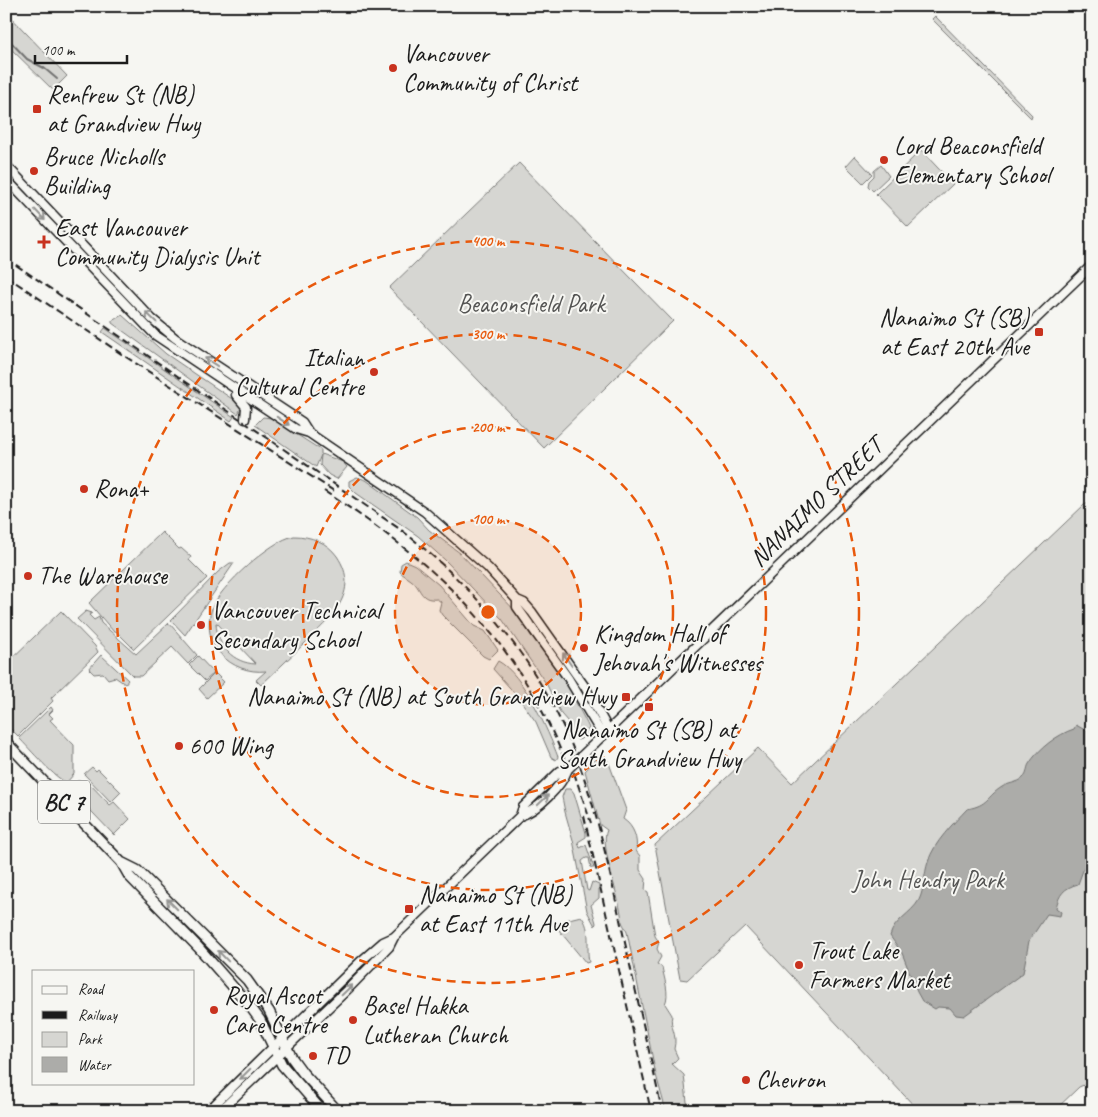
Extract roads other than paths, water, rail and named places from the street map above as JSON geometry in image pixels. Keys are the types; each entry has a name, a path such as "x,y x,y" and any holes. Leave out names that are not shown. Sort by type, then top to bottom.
{"main road":[{"path":"6,164 152,319 176,338 302,422 309,433"},
{"path":"6,179 155,335 221,381 296,429 309,433 425,512 488,568 516,600 518,607 606,733"},
{"name":"NANAIMO STREET","path":"520,816 523,807 606,733 1092,264"},
{"path":"221,381 244,403 245,419"},
{"name":"BC 7","path":"6,742 121,862 129,876 198,946 249,1005 287,1072 322,1111"},
{"name":"NANAIMO STREET","path":"220,1111 384,952 394,937 520,816 529,813 563,780 564,770"},
{"name":"BC 7","path":"121,862 137,870 247,980 269,1011 287,1048 303,1073 338,1111"},
{"name":"NANAIMO STREET","path":"208,1111 360,962 383,942 394,937"}],"water":[{"path":"1076,725 1092,734 1092,846 1078,884 1069,887 1061,895 1056,908 1061,912 1060,916 1047,914 1029,941 1023,973 964,1016 956,1015 950,1008 938,1007 935,1009 922,1001 917,992 902,953 890,936 892,930 919,900 931,855 939,840 950,827 967,809 984,803 1002,787 1023,778 1026,775 1029,764 1043,748 1055,738 1074,729"}],"waterway":[{"path":"6,37 27,59 44,68 57,79"}],"railway":[{"path":"6,258 404,532 429,552 474,596 515,645 549,698 573,749 590,795 608,867 662,1111"},
{"path":"6,276 126,357 334,491"},
{"path":"324,491 404,548 439,578 471,610 500,644 526,682 549,724 569,771"},
{"path":"570,761 591,823"},
{"path":"584,816 651,1111"}],"place":[{"name":"Vancouver Community of Christ","path":"393,68"},
{"name":"Renfrew St (NB) at Grandview Hwy","path":"37,109"},
{"name":"Lord Beaconsfield Elementary School","path":"884,160"},
{"name":"Bruce Nicholls Building","path":"34,171"},
{"name":"East Vancouver Community Dialysis Unit","path":"44,242"},
{"name":"Nanaimo St (SB) at East 20th Ave","path":"1039,332"},
{"name":"Italian Cultural Centre","path":"374,372"},
{"name":"Rona+","path":"84,489"},
{"name":"The Warehouse","path":"28,576"},
{"name":"Vancouver Technical Secondary School","path":"201,625"},
{"name":"Kingdom Hall of Jehovah's Witnesses","path":"584,648"},
{"name":"Nanaimo St (NB) at South Grandview Hwy","path":"626,697"},
{"name":"Nanaimo St (SB) at South Grandview Hwy","path":"649,707"},
{"name":"600 Wing","path":"179,746"},
{"name":"Nanaimo St (NB) at East 11th Ave","path":"409,909"},
{"name":"Trout Lake Farmers Market","path":"799,965"},
{"name":"Royal Ascot Care Centre","path":"214,1010"},
{"name":"Basel Hakka Lutheran Church","path":"353,1020"},
{"name":"TD","path":"313,1056"},
{"name":"Chevron","path":"746,1080"}],"park label":[{"name":"Beaconsfield Park","path":"531,304"},
{"name":"John Hendry Park","path":"928,880"}]}
